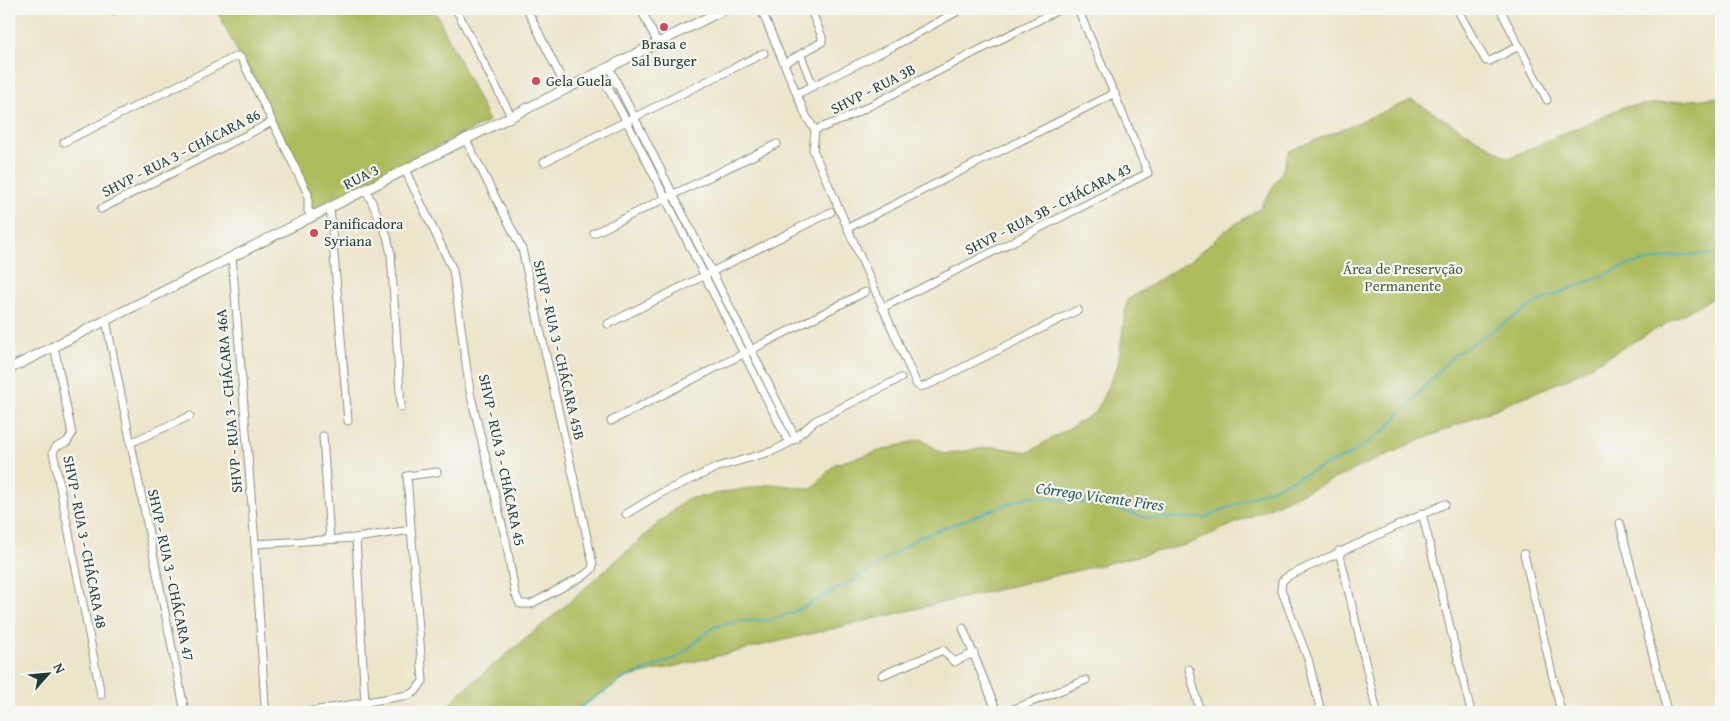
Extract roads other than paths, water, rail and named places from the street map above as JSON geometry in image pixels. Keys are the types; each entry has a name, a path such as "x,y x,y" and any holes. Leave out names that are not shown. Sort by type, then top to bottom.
{"main road":[{"name":"RUA 3","path":"9,369 725,9"}],"street":[{"path":"109,9 111,11 118,9"},
{"path":"456,9 511,116"},
{"path":"527,9 566,88"},
{"path":"641,9 657,42"},
{"path":"760,9 785,63 806,116 815,130 813,150 914,381 922,387 1078,310"},
{"path":"785,63 822,42 822,37 813,15 820,9"},
{"path":"797,94 892,47 962,9"},
{"name":"SHVP - RUA 3B","path":"815,130 844,120 1060,9"},
{"name":"SHVP - RUA 3B - CHÁCARA 43","path":"882,308 1145,177 1148,170 1078,9"},
{"path":"1456,9 1486,61 1490,61 1519,46"},
{"path":"1500,9 1547,100"},
{"path":"544,162 764,53"},
{"name":"SHVP - RUA 3 - CHÁCARA 86","path":"64,142 237,56 241,58 308,194 308,211 315,215"},
{"path":"800,56 814,86"},
{"path":"609,67 673,196 708,275"},
{"path":"599,72 627,122 665,199 796,438"},
{"path":"848,228 1115,93"},
{"path":"615,101 624,97"},
{"name":"SHVP - RUA 3 - CHÁCARA 86","path":"101,209 272,122"},
{"name":"SHVP - RUA 3 - CHÁCARA 45B","path":"466,138 518,238 525,260 593,564 592,569 585,575"},
{"path":"594,233 777,144"},
{"name":"SHVP - RUA 3 - CHÁCARA 45","path":"405,170 453,270 470,392 517,600 524,606 530,604 585,575"},
{"path":"366,189 388,236 391,254 401,407"},
{"path":"330,207 348,421"},
{"path":"608,324 831,212"},
{"name":"SHVP - RUA 3 - CHÁCARA 46A","path":"232,256 267,712"},
{"path":"611,421 865,292"},
{"name":"SHVP - RUA 3 - CHÁCARA 47","path":"106,320 185,712"},
{"name":"SHVP - RUA 3 - CHÁCARA 48","path":"54,346 72,434 67,442 56,447 53,452 101,695"},
{"path":"748,352 789,443"},
{"path":"626,514 662,493 718,467 773,451 796,438 815,421 900,378"},
{"path":"130,443 190,416"},
{"path":"323,436 330,539"},
{"path":"307,712 365,704 415,692 423,681 407,476 437,472"},
{"path":"1321,712 1308,659 1281,589 1282,581 1288,576 1339,551 1445,504"},
{"path":"1422,513 1471,712"},
{"path":"1620,523 1667,712"},
{"path":"255,544 356,538 411,530"},
{"path":"356,538 365,704"},
{"path":"1339,551 1377,712"},
{"path":"1524,554 1561,712"},
{"path":"963,628 996,712"},
{"path":"882,675 943,650 946,651 954,662 974,653"},
{"path":"1189,669 1200,712"},
{"path":"1007,712 1086,680"}],"waterway":[{"name":"Córrego Vicente Pires","path":"573,712 625,678 678,657 714,627 739,621 772,620 792,613 854,580 919,537 1030,496 1106,506 1148,518 1204,518 1349,455 1384,431 1453,356 1537,302 1631,264 1681,255 1721,254"}],"place":[{"name":"Brasa e Sal Burger","path":"664,27"},
{"name":"Gela Guela","path":"536,81"},
{"name":"Panificadora Syriana","path":"314,233"}],"park label":[{"name":"Área de Preservção Permanente","path":"1403,278"}]}
